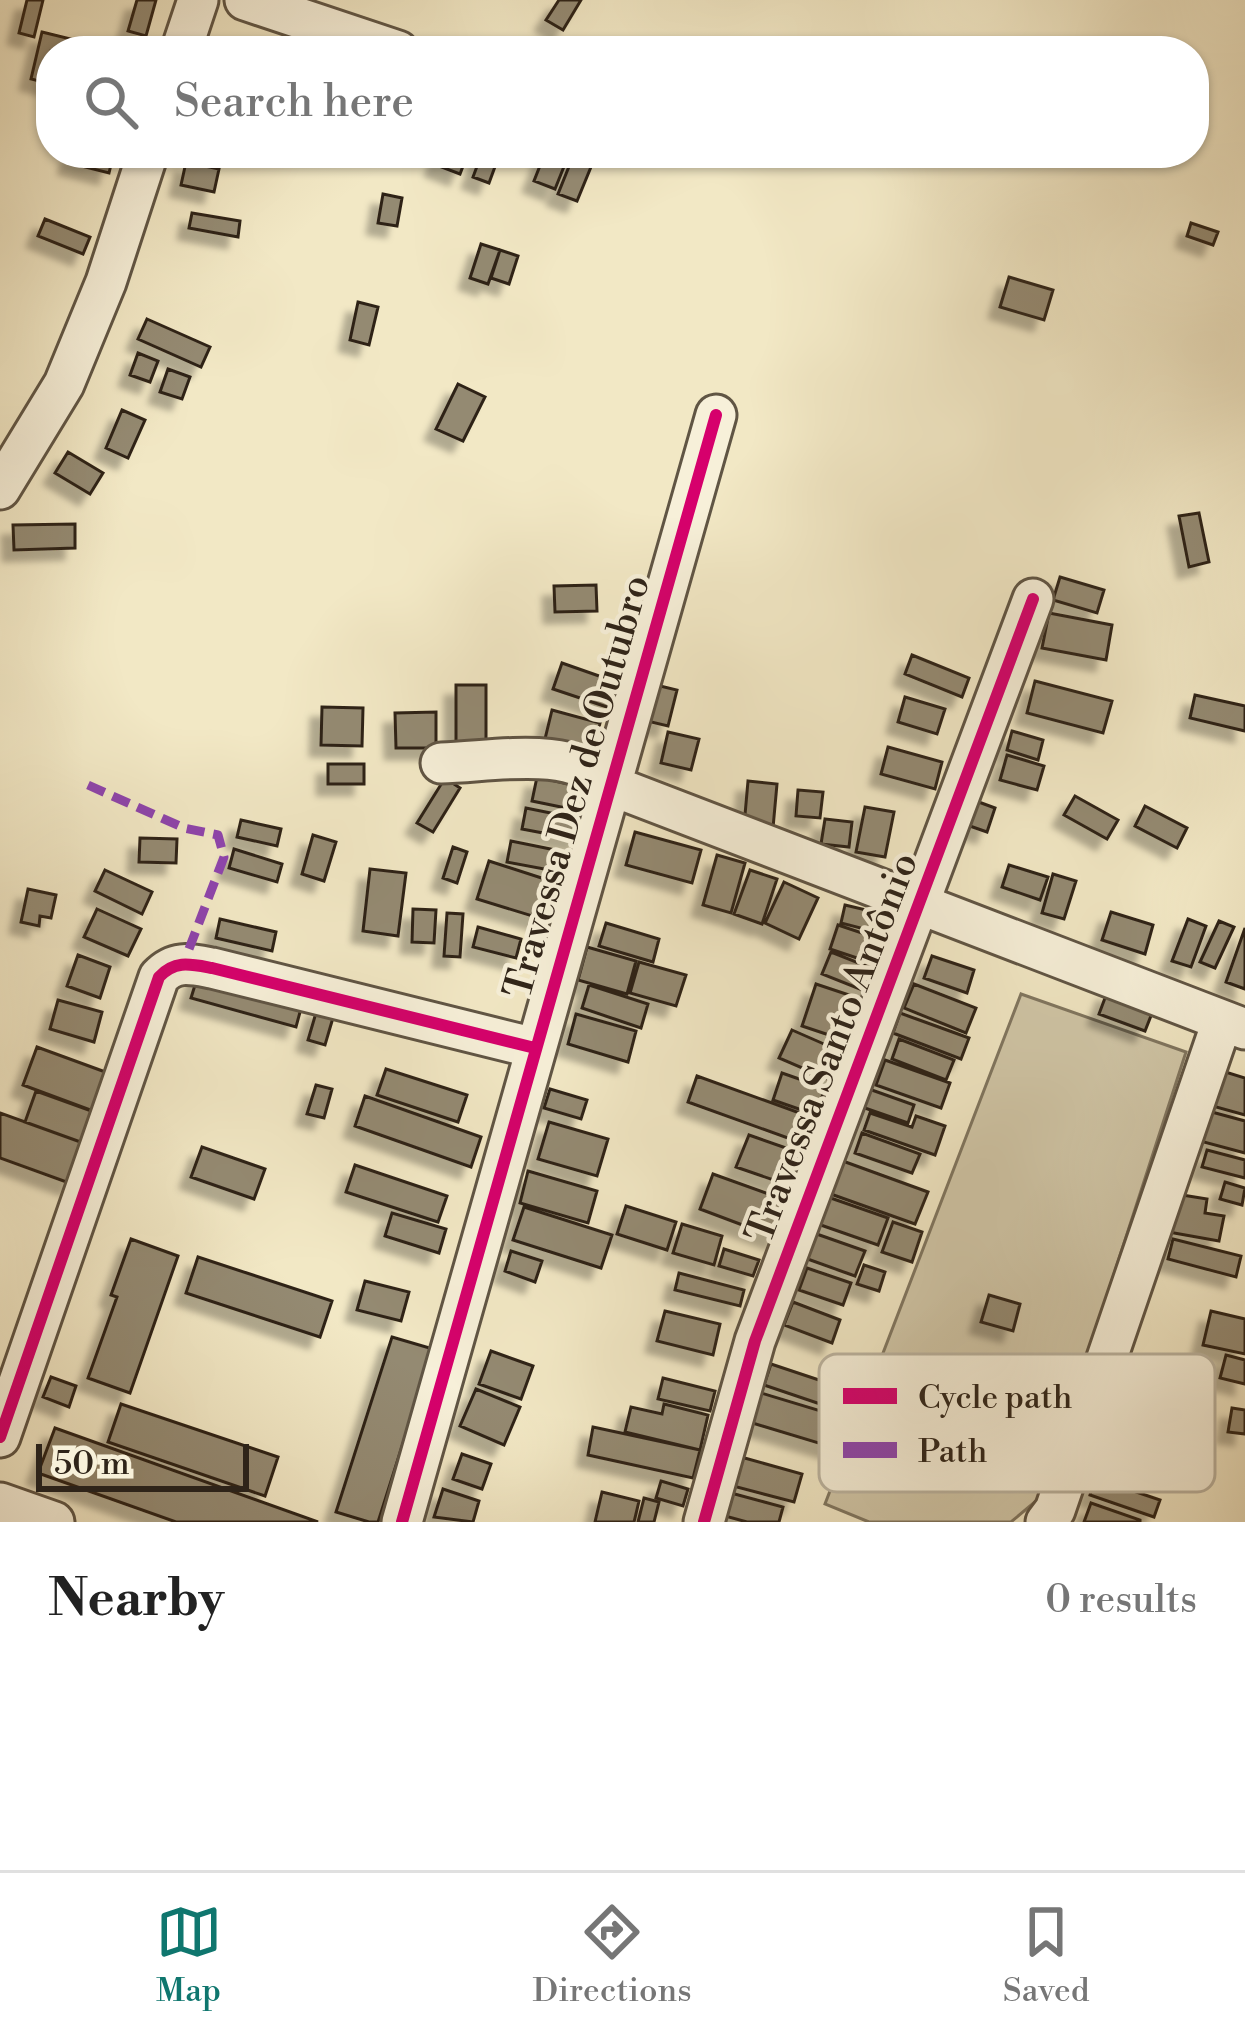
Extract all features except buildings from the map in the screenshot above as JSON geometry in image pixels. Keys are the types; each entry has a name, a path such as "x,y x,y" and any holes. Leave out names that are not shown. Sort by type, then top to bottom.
{"street":[{"path":"186,36 198,0"},
{"path":"245,0 353,36"},
{"path":"0,489 64,385 106,282 143,168"},
{"name":"Travessa Dez de Outubro","path":"402,1522 716,415"},
{"name":"Travessa Santo Antônio","path":"704,1522 755,1341 1033,599"},
{"path":"441,764 560,760 586,766 610,785 1233,1025 1112,1354"},
{"path":"0,1437 159,977 167,968 184,962 212,968 535,1048"},
{"path":"1046,1522 1062,1492"},
{"path":"0,1503 54,1522"}],"shaded area":[{"path":"1021,994 1186,1052 1088,1354 883,1354"},
{"path":"830,1492 1043,1492 1011,1522 869,1522 825,1504"}],"marked path":[{"path":"88,785 184,828 218,835 224,857 184,962"}],"cycle path":[{"path":"402,1522 716,415"},
{"path":"704,1522 755,1341 1033,599"},
{"path":"0,1437 159,977 165,972 183,965 212,968 535,1048"}]}
